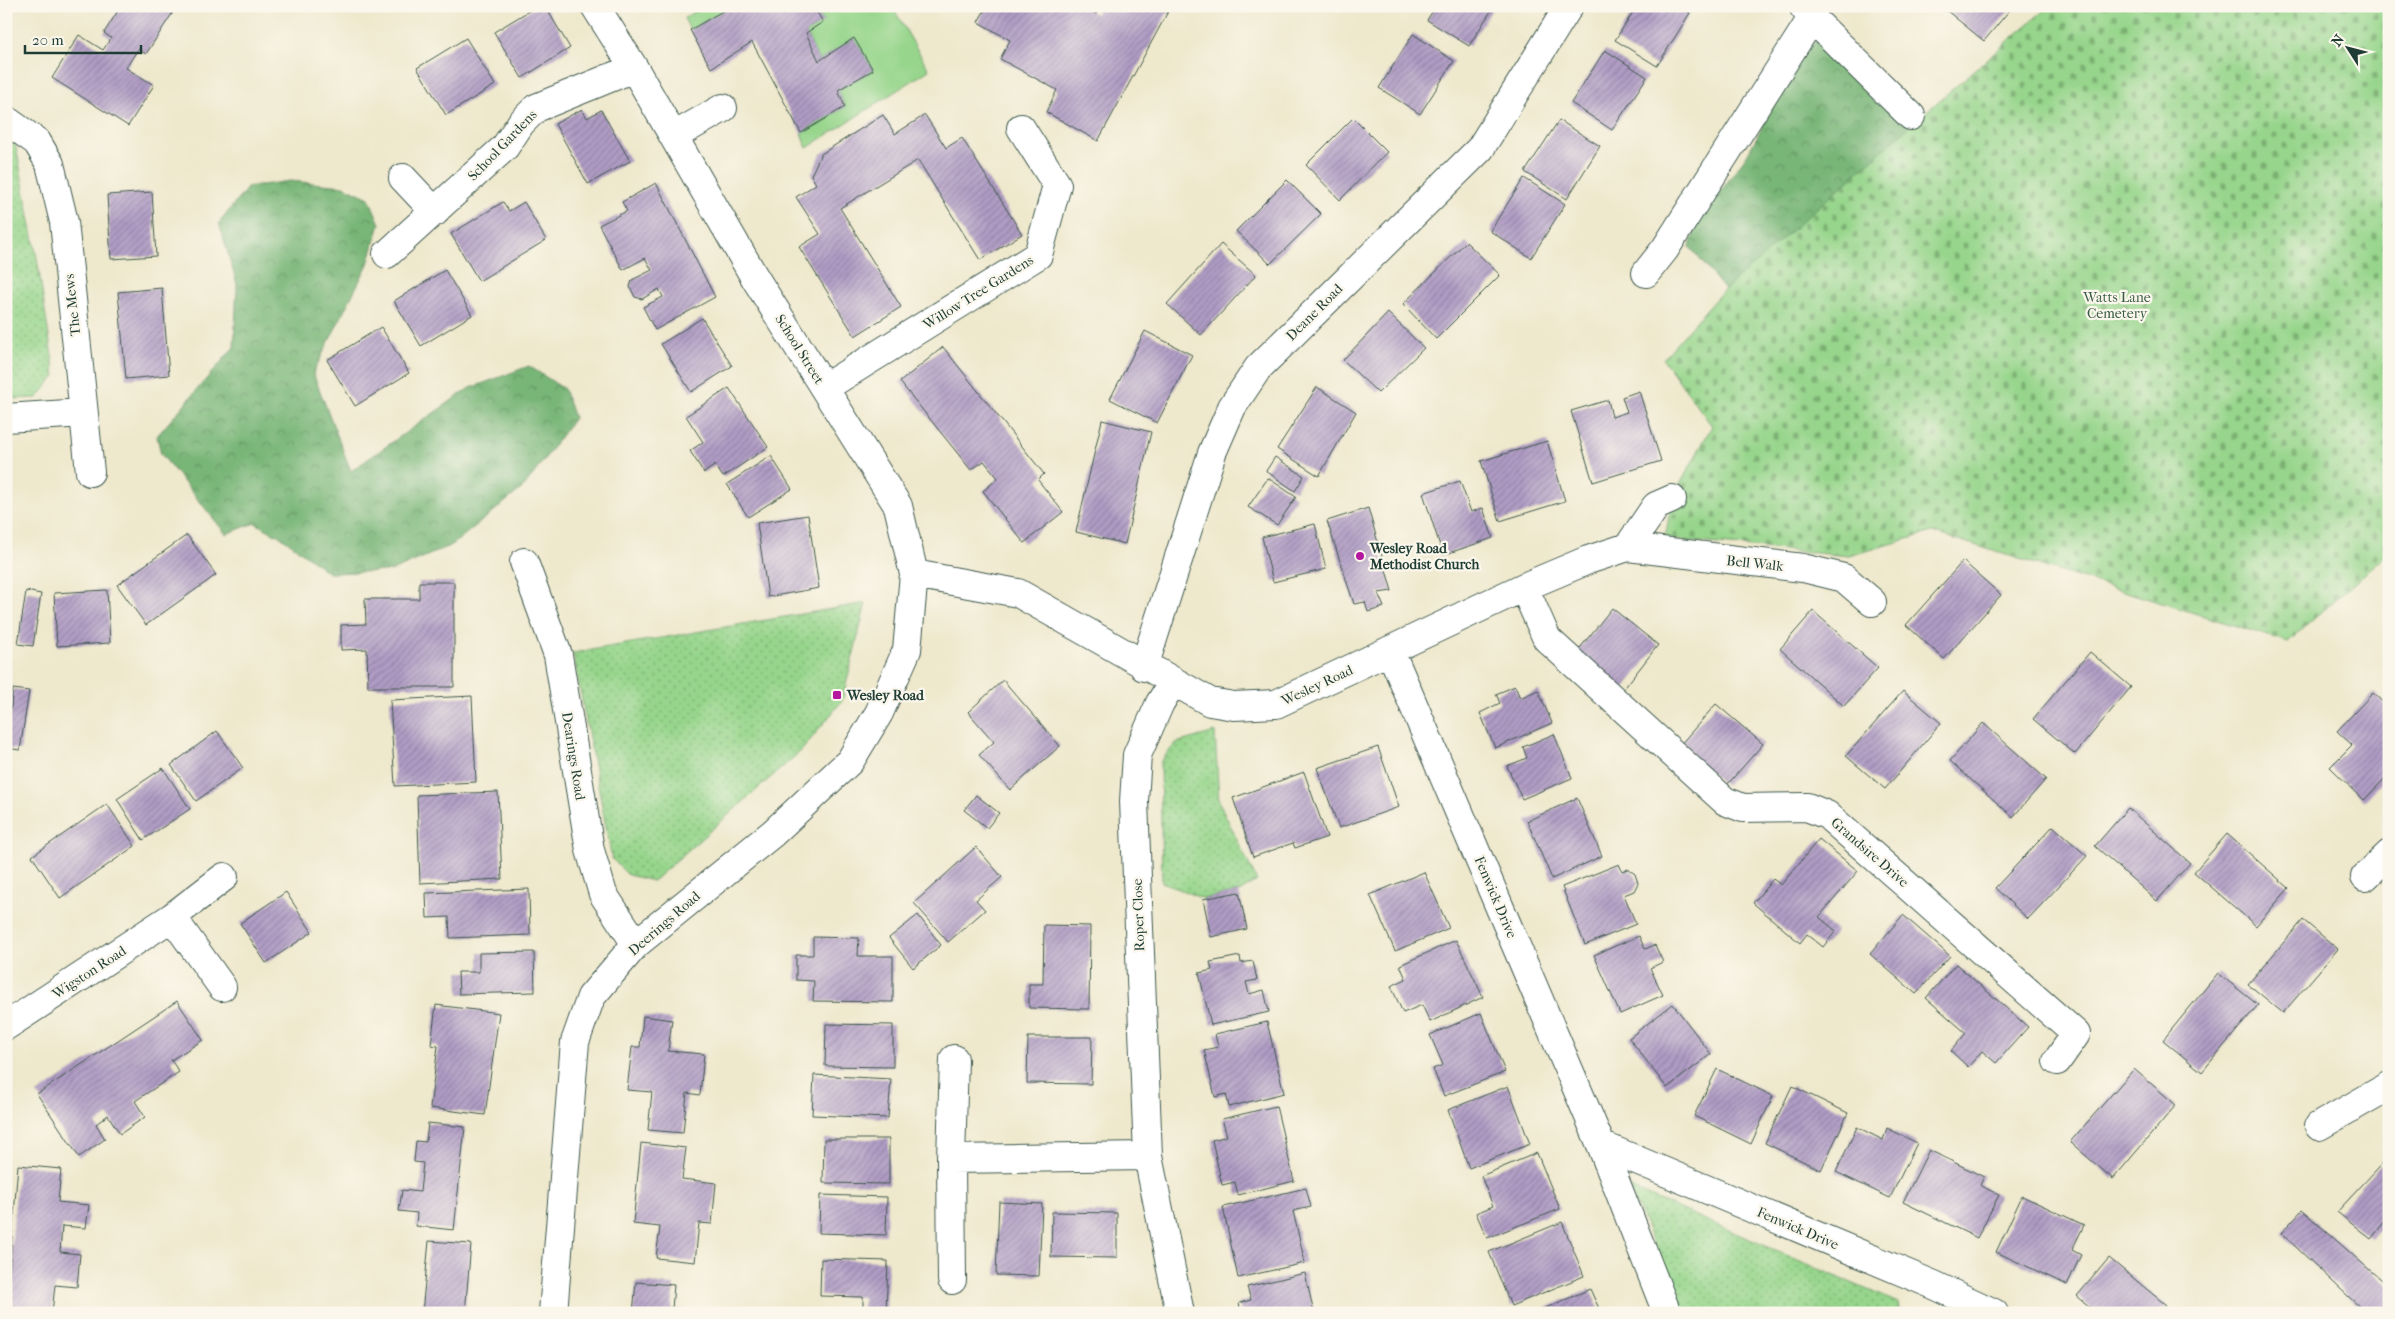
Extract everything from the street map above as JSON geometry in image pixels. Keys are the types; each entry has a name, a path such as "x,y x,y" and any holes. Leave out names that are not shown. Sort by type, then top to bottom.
{"street":[{"name":"School Street","path":"595,6 634,68 755,278 898,506 914,574 907,650 879,713"},
{"name":"Deane Road","path":"1144,667 1212,453 1232,407 1258,368 1480,149 1569,6"},
{"path":"1646,273 1666,249 1807,12 1910,116"},
{"name":"School Gardens","path":"387,254 504,147 521,123 536,108 634,68"},
{"path":"674,136 723,108"},
{"name":"The Mews","path":"6,120 38,142 50,164 64,222 90,472"},
{"name":"Willow Tree Gardens","path":"824,388 1038,255 1057,185 1021,128"},
{"path":"403,178 435,212"},
{"path":"6,418 84,413"},
{"path":"1628,548 1656,506 1672,500"},
{"name":"Wesley Road","path":"914,574 1018,593 1144,667 1210,702 1234,706 1276,704 1524,587 1588,560 1628,548"},
{"name":"Bell Walk","path":"1628,548 1803,568 1844,578 1872,602"},
{"name":"Dearings Road","path":"524,562 558,655 590,850 603,894 636,944"},
{"name":"Grandsire Drive","path":"1524,587 1547,639 1725,801 1743,808 1807,807 1827,815 2076,1034 2057,1062"},
{"name":"Fenwick Drive","path":"1390,650 1601,1145 1667,1313"},
{"name":"Roper Close","path":"1173,682 1160,703 1137,755 1134,801 1148,1156 1180,1313"},
{"name":"Deerings Road","path":"553,1313 575,1042 591,997 636,944 773,833 850,761 879,713"},
{"path":"2365,877 2389,854"},
{"name":"Wigston Road","path":"6,1026 172,917 224,878"},
{"path":"172,917 222,986"},
{"path":"952,1280 951,1159 954,1059"},
{"path":"2319,1126 2389,1086"},
{"name":"Fenwick Drive","path":"1601,1145 1934,1285 1992,1313"},
{"path":"951,1159 1148,1156"}],"green space":[{"path":"704,6 731,6 690,30 684,18"},
{"path":"813,6 892,6 929,70 807,148 801,133 845,107 838,90 873,70 854,38 819,61 806,33 823,22"},
{"name":"Watts Lane Cemetery","path":"2049,6 2389,6 2389,552 2288,642 1932,532 1849,556 1665,539 1672,499 1712,426 1663,359 1718,296 1913,123"},
{"path":"1819,38 1913,123 1725,290 1690,247 1696,225 1747,155 1801,54"},
{"path":"6,136 15,141 37,258 55,376 37,398 6,399"},
{"path":"290,181 344,186 369,198 380,224 368,264 313,373 351,471 468,389 529,366 564,389 574,418 525,486 452,545 392,571 329,573 283,538 255,523 226,534 161,454 157,436 234,347 237,284 219,223 248,187"},
{"path":"866,603 842,701 802,750 653,881 628,875 612,859 573,653"},
{"path":"1215,732 1219,802 1257,881 1239,892 1203,899 1162,882 1160,762 1176,743"},
{"path":"1629,1187 1898,1303 1899,1310 1896,1313 1683,1313"}],"building":[{"path":"121,6 177,6 146,54 138,49 126,68 154,85 128,126 52,78 79,35 103,50 111,38 104,33"},
{"path":"537,6 545,6 570,48 522,78 494,32"},
{"path":"647,6 658,6 650,11"},
{"path":"731,6 813,6 823,22 806,33 819,61 854,38 873,70 838,90 845,107 801,133 752,42 711,68 690,30"},
{"path":"987,6 1082,6 1096,14 1100,6 1171,6 1098,141 1046,112 1057,90 1000,59 1010,40 978,22"},
{"path":"1436,6 1494,6 1469,46 1427,20"},
{"path":"1637,6 1679,6 1690,13 1657,66 1615,40"},
{"path":"1941,6 2013,6 1984,41"},
{"path":"1413,34 1454,61 1420,114 1379,88"},
{"path":"466,38 495,85 446,115 417,68"},
{"path":"1605,50 1647,77 1612,130 1571,103"},
{"path":"582,109 587,118 601,110 630,161 588,184 555,124"},
{"path":"883,115 895,134 925,115 946,148 962,138 1022,234 980,260 918,160 840,208 901,307 855,336 799,247 820,234 796,197 816,184 811,175 821,154"},
{"path":"1353,118 1387,152 1340,200 1306,165"},
{"path":"1559,120 1600,146 1567,199 1525,172"},
{"path":"1524,178 1565,204 1531,258 1490,231"},
{"path":"1287,180 1321,214 1270,264 1236,231"},
{"path":"656,183 715,297 655,330 643,307 663,297 659,289 642,299 635,297 630,287 632,280 652,270 645,258 623,270 599,225 627,211 622,202"},
{"path":"152,192 156,256 111,259 107,195"},
{"path":"503,202 509,211 524,202 546,240 479,281 451,234"},
{"path":"1466,242 1500,275 1436,339 1403,304"},
{"path":"1221,244 1256,275 1201,335 1167,304"},
{"path":"445,270 472,315 421,346 394,301"},
{"path":"162,288 169,375 126,379 118,292"},
{"path":"1388,313 1424,348 1378,393 1343,360"},
{"path":"702,318 732,366 691,392 661,344"},
{"path":"381,327 409,373 355,406 327,360"},
{"path":"1145,331 1192,355 1157,423 1110,399"},
{"path":"943,347 1044,474 1038,480 1063,512 1024,543 983,491 998,478 984,461 971,470 900,382"},
{"path":"1317,387 1356,412 1319,476 1277,449"},
{"path":"729,388 768,447 723,477 715,465 704,473 690,451 703,442 686,416"},
{"path":"1639,391 1661,461 1593,482 1571,411 1608,400 1612,417 1627,412 1622,397"},
{"path":"1102,420 1151,432 1125,544 1076,532"},
{"path":"1547,441 1565,501 1500,521 1481,461"},
{"path":"771,456 792,489 748,517 727,484"},
{"path":"1275,457 1304,476 1295,491 1266,471"},
{"path":"1268,478 1296,497 1277,525 1248,507"},
{"path":"1460,481 1471,512 1483,508 1493,538 1443,555 1423,493"},
{"name":"Wesley Road Methodist Church","path":"1368,508 1392,591 1378,593 1384,607 1368,612 1365,602 1354,604 1327,521"},
{"path":"808,515 819,588 768,597 757,523"},
{"path":"1315,524 1326,569 1273,582 1262,537"},
{"path":"187,535 216,575 146,625 117,585"},
{"path":"1963,561 2001,595 1944,659 1906,625"},
{"path":"419,582 454,582 454,687 368,687 367,649 341,650 341,625 366,624 365,599 419,599"},
{"path":"107,590 110,643 57,646 54,593"},
{"path":"26,591 41,594 33,646 18,644"},
{"path":"1612,608 1658,645 1619,695 1572,658"},
{"path":"1813,611 1878,668 1844,706 1780,649"},
{"path":"2090,652 2131,687 2075,754 2033,719"},
{"path":"1003,680 1060,746 1010,790 979,755 994,742 968,712"},
{"path":"1515,686 1520,698 1538,690 1552,723 1495,748 1480,713 1500,703 1496,694"},
{"path":"13,689 29,691 20,750 6,748"},
{"path":"1903,691 1941,723 1885,789 1846,756"},
{"path":"2373,693 2386,705 2389,702 2389,774 2364,800 2330,767 2352,745 2337,731"},
{"path":"472,696 476,782 395,786 390,700"},
{"path":"1716,704 1763,744 1726,786 1679,746"},
{"path":"1983,723 2046,779 2013,817 1950,761"},
{"path":"217,731 243,768 196,801 171,765"},
{"path":"1554,734 1572,778 1522,799 1507,766 1527,758 1523,747"},
{"path":"1378,747 1399,807 1339,828 1317,768"},
{"path":"163,768 190,809 143,840 117,799"},
{"path":"1304,772 1327,837 1295,848 1293,843 1253,857 1233,798"},
{"path":"498,792 502,879 420,883 417,795"},
{"path":"976,795 999,813 987,828 964,810"},
{"path":"1577,798 1602,856 1552,879 1527,821"},
{"path":"107,804 135,846 60,898 32,856"},
{"path":"2128,808 2190,863 2157,901 2095,846"},
{"path":"2053,826 2087,856 2028,919 1995,888"},
{"path":"2227,834 2289,888 2256,926 2194,872"},
{"path":"1819,839 1858,871 1819,917 1836,931 1823,947 1807,934 1800,943 1753,903 1773,879 1781,885"},
{"path":"976,847 1002,877 976,900 985,910 948,942 914,903"},
{"path":"1619,864 1622,871 1628,869 1635,874 1638,883 1634,891 1624,895 1636,924 1585,945 1562,887"},
{"path":"1424,872 1449,928 1395,951 1370,895"},
{"path":"529,889 530,935 450,938 449,917 427,918 426,893"},
{"path":"286,892 312,932 266,963 240,923"},
{"path":"1239,892 1247,929 1211,937 1203,899"},
{"path":"918,915 941,945 913,968 889,938"},
{"path":"1903,915 1950,956 1916,994 1870,954"},
{"path":"2303,920 2338,949 2283,1013 2248,984"},
{"path":"1044,925 1090,926 1089,1009 1029,1008 1029,984 1043,984"},
{"path":"1639,936 1645,949 1655,945 1663,962 1650,968 1663,995 1620,1014 1594,955"},
{"path":"813,937 859,938 858,956 893,956 893,1002 813,1001 814,981 796,980 796,955 813,955"},
{"path":"1456,940 1483,997 1430,1022 1422,1005 1403,1013 1391,986 1406,979 1400,965"},
{"path":"534,952 535,992 459,994 458,972 479,972 479,953"},
{"path":"1240,956 1241,963 1253,961 1257,980 1246,982 1249,994 1264,990 1269,1012 1211,1025 1199,973 1212,970 1210,962"},
{"path":"1956,964 2028,1027 1996,1063 1982,1051 1968,1067 1951,1051 1966,1033 1926,998"},
{"path":"2218,973 2258,1005 2202,1072 2163,1040"},
{"path":"177,1001 203,1040 171,1060 179,1072 135,1101 145,1117 120,1134 108,1115 96,1124 105,1139 79,1157 37,1094"},
{"path":"1673,1004 1711,1054 1667,1088 1629,1038"},
{"path":"436,1005 499,1013 485,1115 430,1108 438,1046 431,1045"},
{"path":"1481,1013 1505,1072 1444,1096 1433,1069 1443,1065 1430,1035"},
{"path":"643,1016 672,1020 668,1051 704,1054 700,1095 687,1093 683,1133 648,1130 652,1092 627,1090 632,1047 640,1047"},
{"path":"1267,1022 1284,1093 1229,1107 1226,1094 1215,1097 1204,1050 1218,1047 1215,1034"},
{"path":"826,1024 893,1025 893,1067 825,1066"},
{"path":"1028,1037 1092,1037 1091,1084 1027,1083"},
{"path":"1717,1069 1773,1096 1751,1144 1694,1116"},
{"path":"2134,1069 2176,1105 2113,1179 2070,1142"},
{"path":"814,1075 891,1079 888,1118 812,1115"},
{"path":"1508,1086 1530,1144 1469,1168 1448,1110"},
{"path":"1792,1086 1848,1113 1821,1170 1765,1143"},
{"path":"1276,1106 1294,1181 1238,1195 1235,1182 1222,1185 1212,1140 1227,1136 1222,1119"},
{"path":"428,1123 465,1127 454,1230 416,1226 417,1213 399,1211 402,1190 420,1192 423,1163 414,1162 416,1141 426,1142"},
{"path":"1857,1127 1883,1140 1887,1128 1917,1143 1890,1198 1836,1172"},
{"path":"824,1139 889,1139 889,1184 823,1183"},
{"path":"641,1143 686,1148 682,1179 716,1183 712,1224 699,1223 695,1262 656,1258 660,1227 633,1224"},
{"path":"1929,1150 1984,1177 1980,1185 1999,1195 1977,1238 1903,1202"},
{"path":"1537,1153 1560,1209 1487,1238 1476,1213 1493,1206 1481,1176"},
{"path":"2389,1156 2389,1216 2371,1239 2337,1212"},
{"path":"18,1165 61,1169 58,1202 89,1205 86,1228 62,1226 60,1252 80,1254 77,1287 55,1285 52,1313 6,1313"},
{"path":"1306,1188 1311,1207 1293,1211 1305,1263 1238,1278 1223,1207"},
{"path":"820,1195 887,1197 886,1235 819,1233"},
{"path":"2022,1196 2084,1225 2072,1250 2081,1255 2067,1285 1996,1252"},
{"path":"999,1202 1042,1204 1039,1276 996,1275"},
{"path":"2302,1210 2389,1287 2389,1313 2366,1313 2281,1233"},
{"path":"1052,1212 1117,1213 1117,1258 1051,1257"},
{"path":"1562,1222 1584,1276 1511,1306 1489,1252"},
{"path":"429,1241 471,1244 465,1313 422,1313"},
{"path":"2109,1258 2166,1305 2160,1313 2097,1313 2077,1296"},
{"path":"821,1259 888,1261 886,1313 863,1313 863,1297 820,1296"},
{"path":"1305,1273 1314,1313 1241,1313 1239,1303 1251,1300 1247,1287"},
{"path":"636,1282 674,1285 672,1309 685,1310 685,1313 633,1313"},
{"path":"1590,1289 1601,1313 1534,1313"}],"place":[{"name":"Wesley Road Methodist Church","path":"1360,556"},
{"name":"Wesley Road","path":"837,695"}]}
